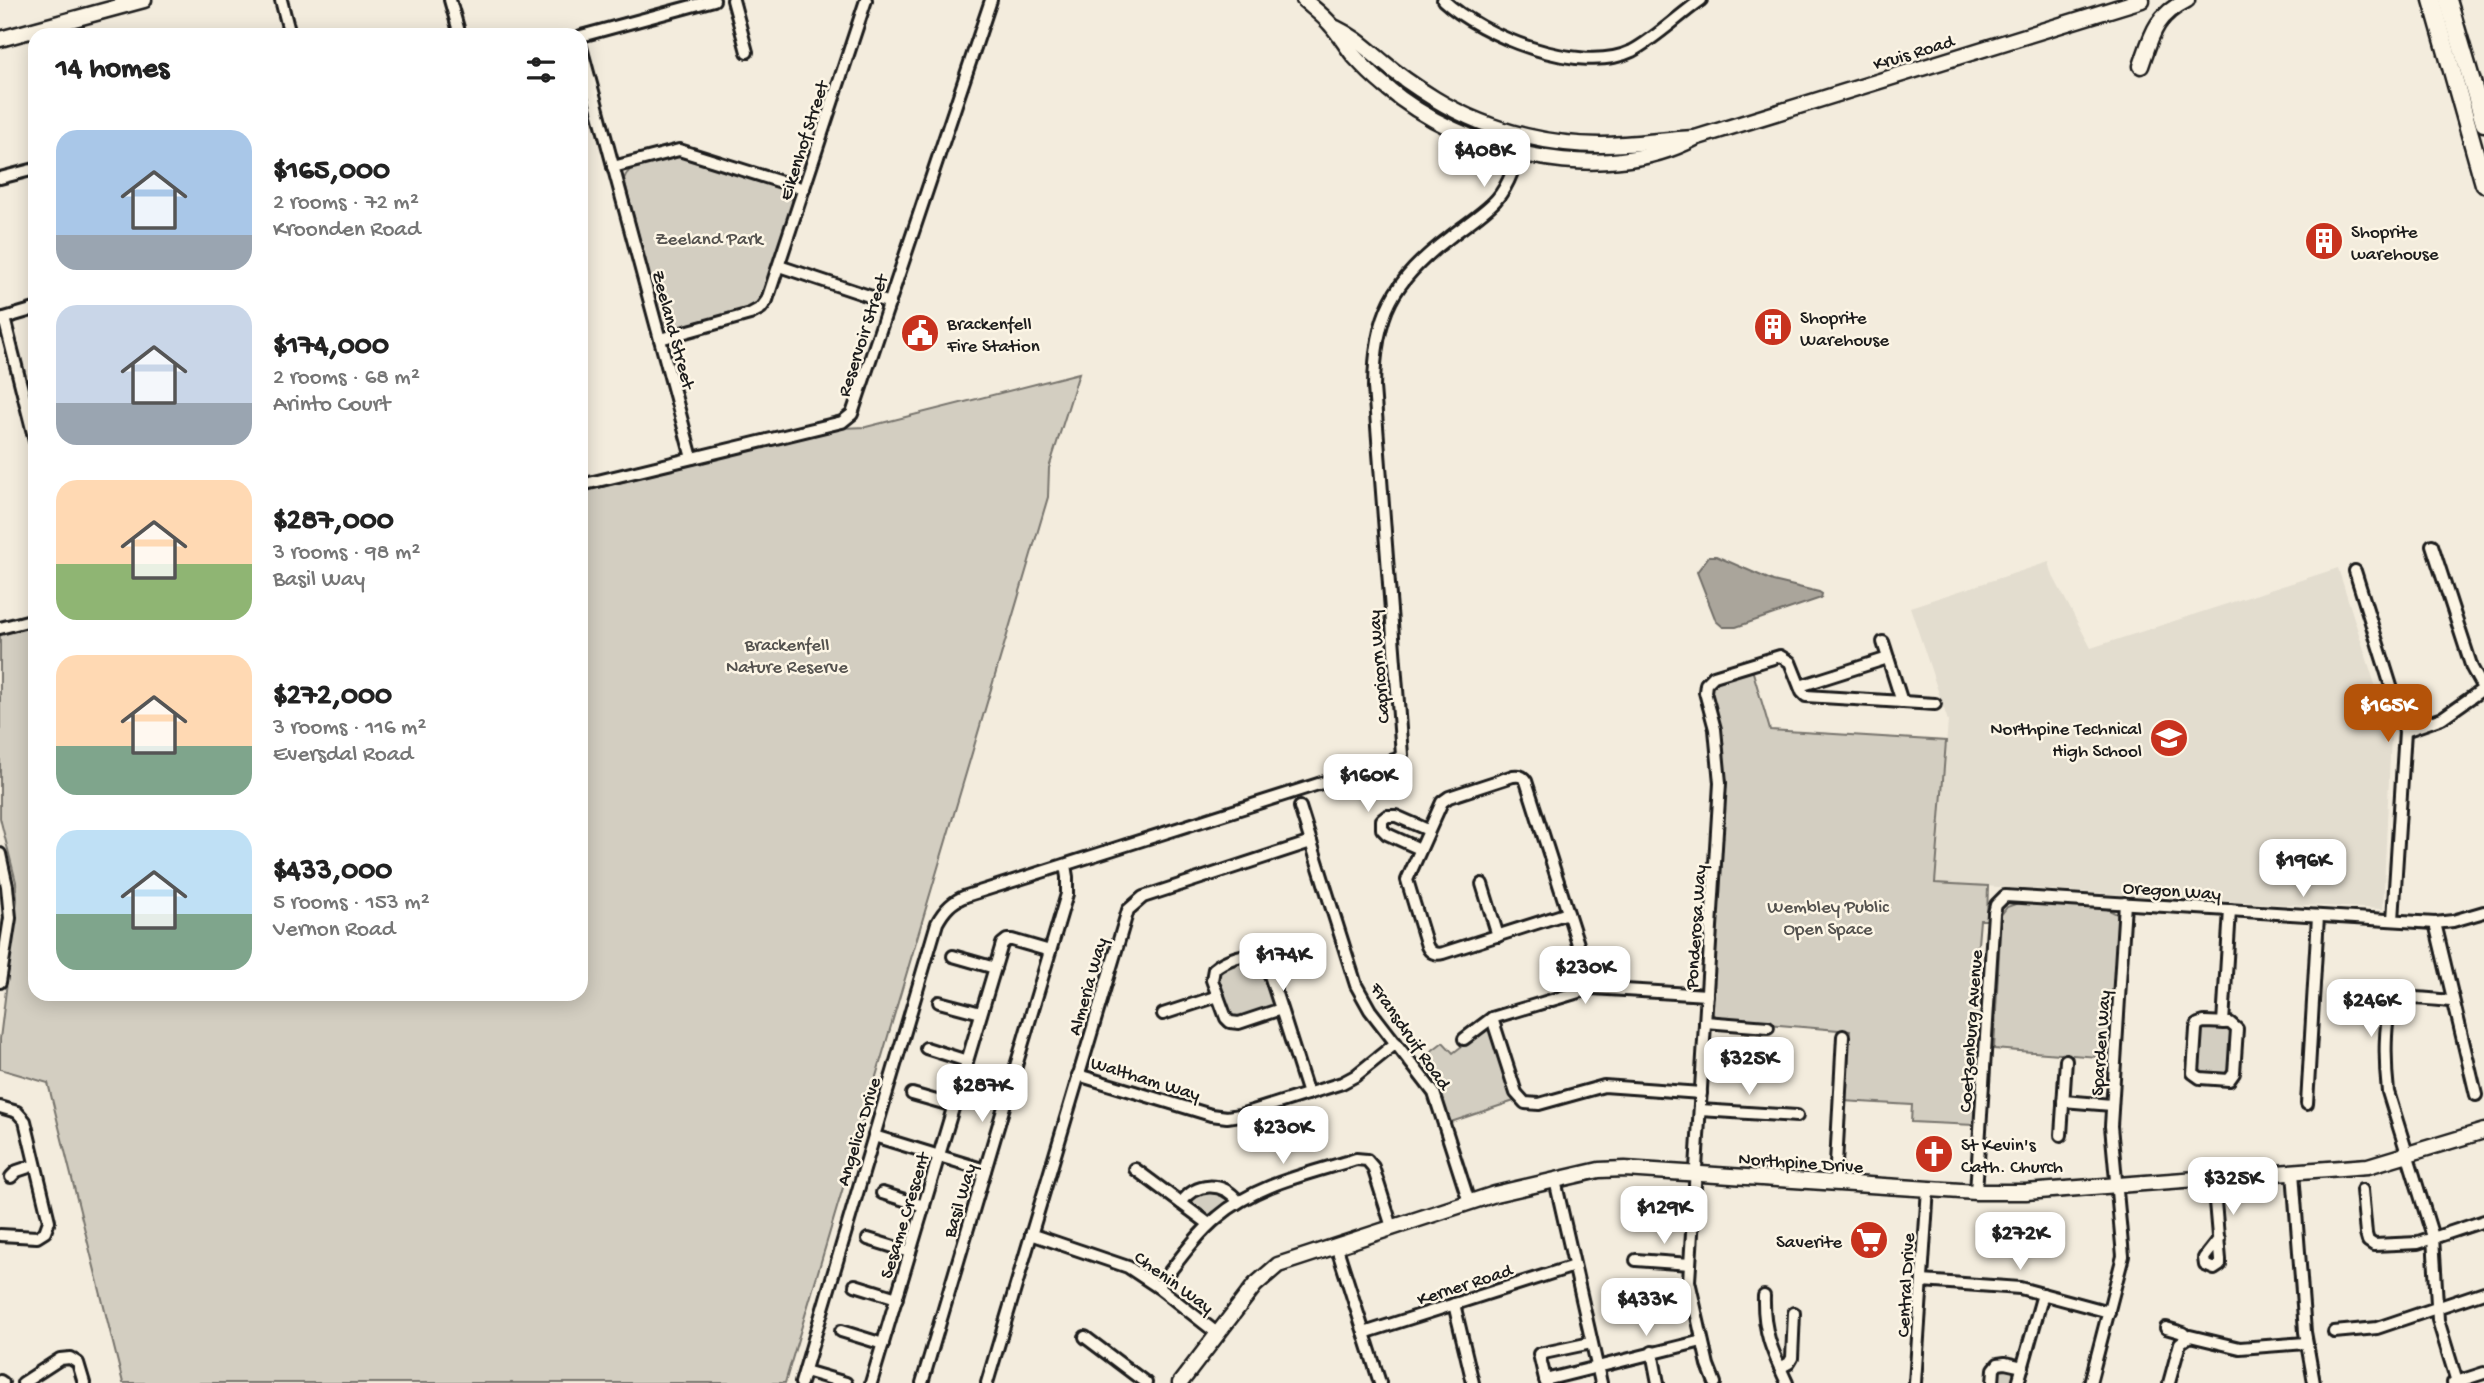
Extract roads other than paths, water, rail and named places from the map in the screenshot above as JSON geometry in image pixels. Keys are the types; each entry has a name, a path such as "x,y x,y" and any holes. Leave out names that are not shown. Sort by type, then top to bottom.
{"main road":[{"path":"2432,0 2484,184"},
{"path":"2448,0 2484,123"}],"street":[{"path":"41,28 144,0"},
{"path":"281,0 288,28"},
{"path":"450,0 458,28"},
{"path":"588,34 714,0"},
{"path":"733,0 747,52"},
{"name":"Eikenhof Street","path":"660,338 756,312 767,300 866,0"},
{"name":"Reservoir Street","path":"588,483 846,420 856,407 991,0"},
{"name":"Kruis Road","path":"1304,0 1332,26 1386,87 1444,125 1519,153 1590,161 1633,158 1675,149 1695,138 2113,4 2142,0"},
{"path":"1443,0 1484,28 1513,42 1599,60 1631,51 1701,0"},
{"path":"2141,66 2157,22 2174,6 2187,0"},
{"name":"Kruis Road","path":"1332,26 1354,36 1402,78 1437,101 1474,119 1523,136 1583,144 1623,145 1695,138"},
{"path":"0,39 28,31"},
{"name":"Zeeland Street","path":"588,73 692,458"},
{"path":"1519,153 1523,136"},
{"path":"613,167 679,150 804,188"},
{"name":"Capricorn Way","path":"950,904 966,896 1384,764 1402,755 1374,387 1374,359 1380,327 1387,306 1406,275 1424,256 1496,199 1506,184 1519,153"},
{"path":"0,178 28,171"},
{"path":"779,266 890,303"},
{"path":"28,311 2,318 28,415"},
{"path":"2405,731 2442,718 2483,690 2472,668 2432,545"},
{"path":"2355,571 2405,731 2393,920"},
{"path":"0,628 28,621"},
{"path":"1883,642 1902,702"},
{"name":"Ponderosa Way","path":"1715,1383 1690,1288 1720,783 1718,748 1705,692 1706,684 1714,676 1780,656 1790,662 1800,686"},
{"path":"1888,658 1800,686 1806,696 1934,704"},
{"path":"1568,913 1440,954 1430,951 1426,946 1407,883 1440,806 1448,797 1513,776 1522,777 1526,781 1592,988"},
{"name":"Fransdruif Road","path":"1300,807 1356,985 1370,1010 1434,1093 1469,1202"},
{"path":"1420,849 1387,834 1382,829 1382,820 1387,816 1396,816 1429,830"},
{"name":"Almeria Way","path":"987,1383 1123,921 1132,905 1143,897 1311,842"},
{"path":"0,854 8,886 10,918 3,949 0,982"},
{"name":"Basil Way","path":"922,1383 1067,894 1065,865"},
{"path":"1482,884 1498,936"},
{"name":"Oregon Way","path":"1994,913 1996,905 2006,896 2435,923 2484,912"},
{"name":"Angelica Drive","path":"801,1383 937,923 950,904"},
{"name":"Sparden Way","path":"2090,1383 2123,1256 2112,1105 2125,904"},
{"path":"2223,1023 2230,910"},
{"name":"Coetzenburg Avenue","path":"1976,1192 1994,913"},
{"path":"2306,1104 2318,916"},
{"path":"2435,923 2476,1095"},
{"name":"Sesame Crescent","path":"871,1383 1002,944 1007,940 1050,951"},
{"path":"1281,1009 1233,1023 1226,1018 1218,996 1212,976 1216,967 1251,954 1258,954 1266,963 1281,1009 1308,1094"},
{"path":"953,956 995,968"},
{"path":"1464,1039 1492,1018 1592,988 1707,995"},
{"path":"1164,1014 1218,996"},
{"path":"2453,1001 2402,999 2393,1003 2389,1009 2386,1064 2388,1092 2433,1237 2438,1320 2455,1382 2484,1373"},
{"path":"939,1002 981,1013"},
{"path":"1492,1018 1516,1093 1525,1103 1539,1104 1604,1086 1701,1093"},
{"path":"1706,1022 1768,1027"},
{"path":"2204,1022 2223,1023 2233,1024 2237,1029 2233,1076 2226,1080 2197,1078 2193,1070 2196,1026 2204,1022"},
{"path":"1835,1182 1843,1035"},
{"name":"Waltham Way","path":"1078,1075 1219,1116 1240,1115 1350,1079 1396,1043"},
{"path":"926,1048 967,1060"},
{"path":"2061,1135 2066,1060"},
{"path":"912,1094 954,1106"},
{"path":"2063,1101 2112,1105"},
{"path":"0,1107 12,1109 22,1116 49,1221 47,1229 37,1237 0,1235"},
{"path":"1700,1110 1797,1116"},
{"name":"Northpine Drive","path":"1180,1383 1255,1285 1269,1271 1287,1260 1469,1202 1555,1180 1616,1169 1976,1192 2026,1192 2368,1166 2484,1131"},
{"path":"874,1136 985,1170"},
{"path":"1158,1287 1209,1224 1238,1202 1254,1192 1356,1159 1363,1159 1373,1167 1392,1227"},
{"path":"11,1177 17,1171 35,1165"},
{"path":"1135,1169 1209,1224"},
{"path":"2293,1172 2306,1343 2314,1383"},
{"path":"2214,1178 2218,1239"},
{"path":"1555,1180 1601,1383"},
{"path":"1181,1203 1194,1190 1212,1186 1229,1192 1238,1202"},
{"name":"Central Drive","path":"1915,1383 1927,1188"},
{"path":"2362,1190 2366,1234 2371,1243 2377,1246 2418,1243 2484,1221"},
{"path":"882,1193 924,1206"},
{"name":"Chenin Way","path":"1031,1234 1118,1261 1158,1287 1218,1334"},
{"path":"868,1240 910,1252"},
{"path":"1336,1245 1380,1383"},
{"path":"1636,1260 1690,1264"},
{"name":"Kerner Road","path":"1364,1333 1574,1266"},
{"path":"1922,1281 2009,1287 2109,1312"},
{"path":"855,1285 897,1298"},
{"path":"2334,1332 2377,1328 2484,1292"},
{"path":"2018,1383 2043,1294"},
{"path":"1764,1296 1763,1322 1787,1383"},
{"path":"1454,1304 1473,1383"},
{"path":"1780,1368 1788,1363 1793,1355 1794,1313"},
{"path":"2166,1328 2183,1333 2186,1337"},
{"path":"841,1332 883,1344"},
{"path":"1085,1337 1146,1383"},
{"path":"2169,1383 2180,1343 2186,1337 2197,1337 2240,1348 2306,1343"},
{"path":"1591,1343 1539,1354 1546,1381 1596,1366 1702,1341"},
{"path":"1652,1352 1658,1383"},
{"path":"23,1383 60,1359 70,1358 78,1363 84,1383"},
{"path":"1993,1383 1994,1369 2000,1363 2023,1367"},
{"path":"805,1371 846,1383"}],"place":[{"name":"Shoprite warehouse","path":"2324,241"},
{"name":"Shoprite Warehouse","path":"1773,327"},
{"name":"Brackenfell Fire Station","path":"920,333"},
{"name":"Northpine Technical High School","path":"2169,738"},
{"name":"St Kevin's Cath. Church","path":"1934,1154"},
{"name":"Saverite","path":"1869,1240"}],"park label":[{"name":"Zeeland Park","path":"709,237"},
{"name":"Brackenfell Nature Reserve","path":"787,654"},
{"name":"Wembley Public Open Space","path":"1828,916"}]}
